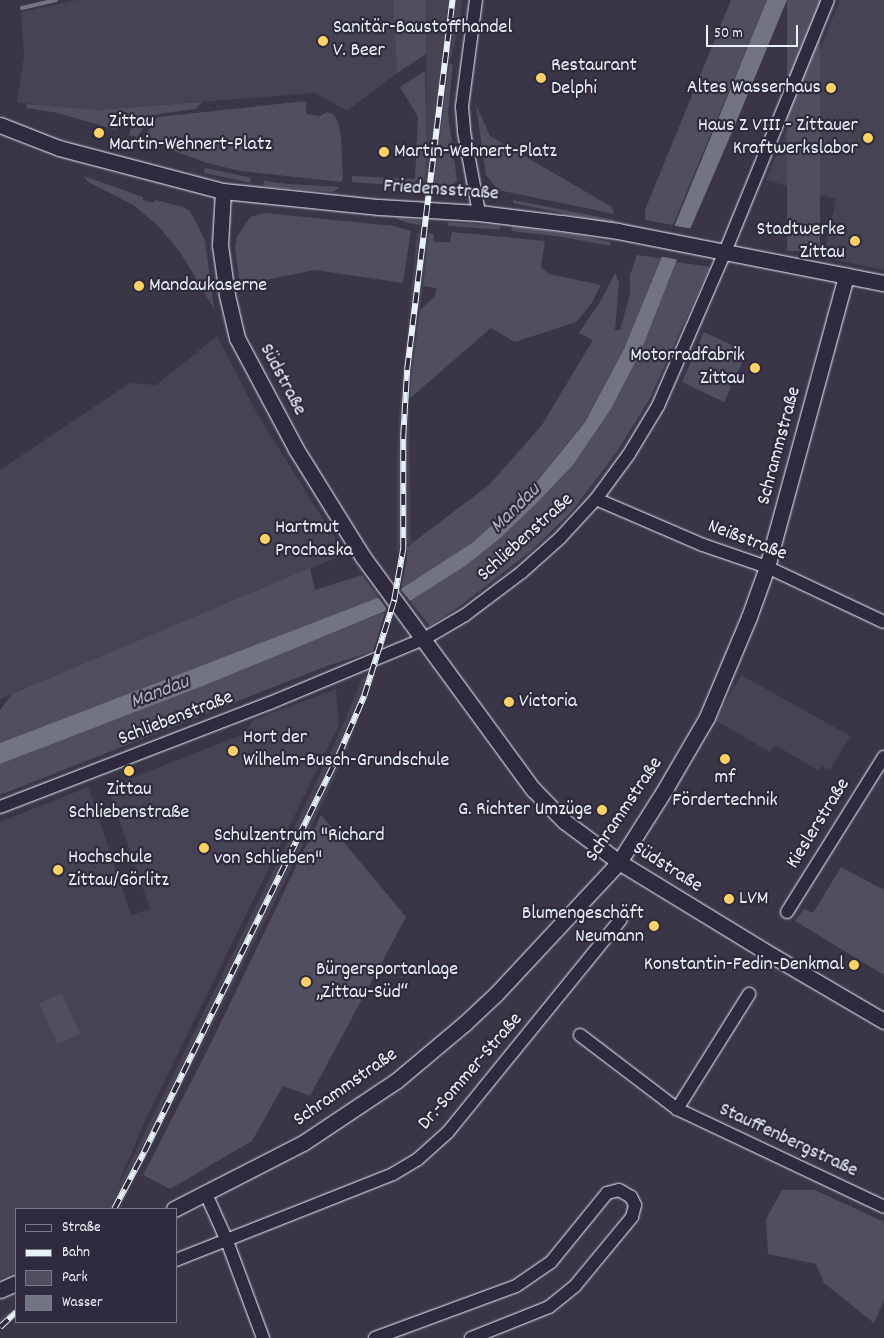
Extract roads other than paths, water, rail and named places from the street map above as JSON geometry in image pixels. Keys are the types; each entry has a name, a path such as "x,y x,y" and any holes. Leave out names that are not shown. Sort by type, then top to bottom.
{"main road":[{"name":"Friedensstraße","path":"0,125 59,148 223,191 379,207 479,213 640,235 884,283"},
{"name":"Südstraße","path":"223,191 220,245 230,311 237,338 296,449 371,568 534,789 551,808 619,862 772,956 884,1021"},
{"name":"Schrammstraße","path":"176,1208 302,1143 396,1080 464,1024 496,994 619,862 650,815 707,717 731,662 767,567 846,276"},
{"path":"0,1290 15,1283"}],"street":[{"path":"476,0 462,108 464,132 479,213"},
{"name":"Schliebenstraße","path":"0,807 270,703 465,615 522,572 560,538 596,499 629,454 658,406 719,251 828,0"},
{"name":"Neißstraße","path":"596,499 703,545 767,567 884,622"},
{"name":"Kieslerstraße","path":"787,912 884,757"},
{"name":"Dr.-Sommer-Straße","path":"178,1259 393,1174 418,1159 448,1132 621,919"},
{"path":"677,1109 749,994"},
{"name":"Stauffenbergstraße","path":"580,1035 677,1109 884,1207"},
{"path":"375,1338 516,1286 551,1262 607,1193 620,1190 631,1197 635,1205 632,1216 575,1286 549,1307 471,1338"},
{"path":"206,1194 227,1241 263,1338"}],"water":[{"name":"Mandau","path":"767,0 787,0 676,262 641,351 611,409 573,465 535,505 498,540 465,566 410,601 205,685 0,764 0,743 401,589 472,543 527,494 585,422 624,349"}],"waterway":[{"path":"22,8 56,0"}],"railway":[{"path":"115,1208 144,1152 339,754 364,696 394,600 403,549 403,436 407,369 452,0"},
{"path":"0,1327 15,1313"}],"place":[{"name":"Sanitär-Baustoffhandel V. Beer","path":"323,41"},
{"name":"Restaurant Delphi","path":"541,78"},
{"name":"Altes Wasserhaus","path":"831,88"},
{"name":"Zittau Martin-Wehnert-Platz","path":"99,133"},
{"name":"Haus Z VIII - Zittauer Kraftwerkslabor","path":"868,138"},
{"name":"Martin-Wehnert-Platz","path":"384,152"},
{"name":"Stadtwerke Zittau","path":"855,241"},
{"name":"Mandaukaserne","path":"139,286"},
{"name":"Motorradfabrik Zittau","path":"755,368"},
{"name":"Hartmut Prochaska","path":"265,539"},
{"name":"Victoria","path":"509,702"},
{"name":"Hort der Wilhelm-Busch-Grundschule","path":"233,751"},
{"name":"mf Fördertechnik","path":"725,759"},
{"name":"Zittau Schliebenstraße","path":"129,771"},
{"name":"G. Richter Umzüge","path":"602,810"},
{"name":"Schulzentrum \"Richard von Schlieben\"","path":"204,848"},
{"name":"Hochschule Zittau/Görlitz","path":"58,870"},
{"name":"LVM","path":"729,899"},
{"name":"Blumengeschäft Neumann","path":"654,926"},
{"name":"Konstantin-Fedin-Denkmal","path":"854,965"},
{"name":"Bürgersportanlage „Zittau-Süd“","path":"306,982"}]}
